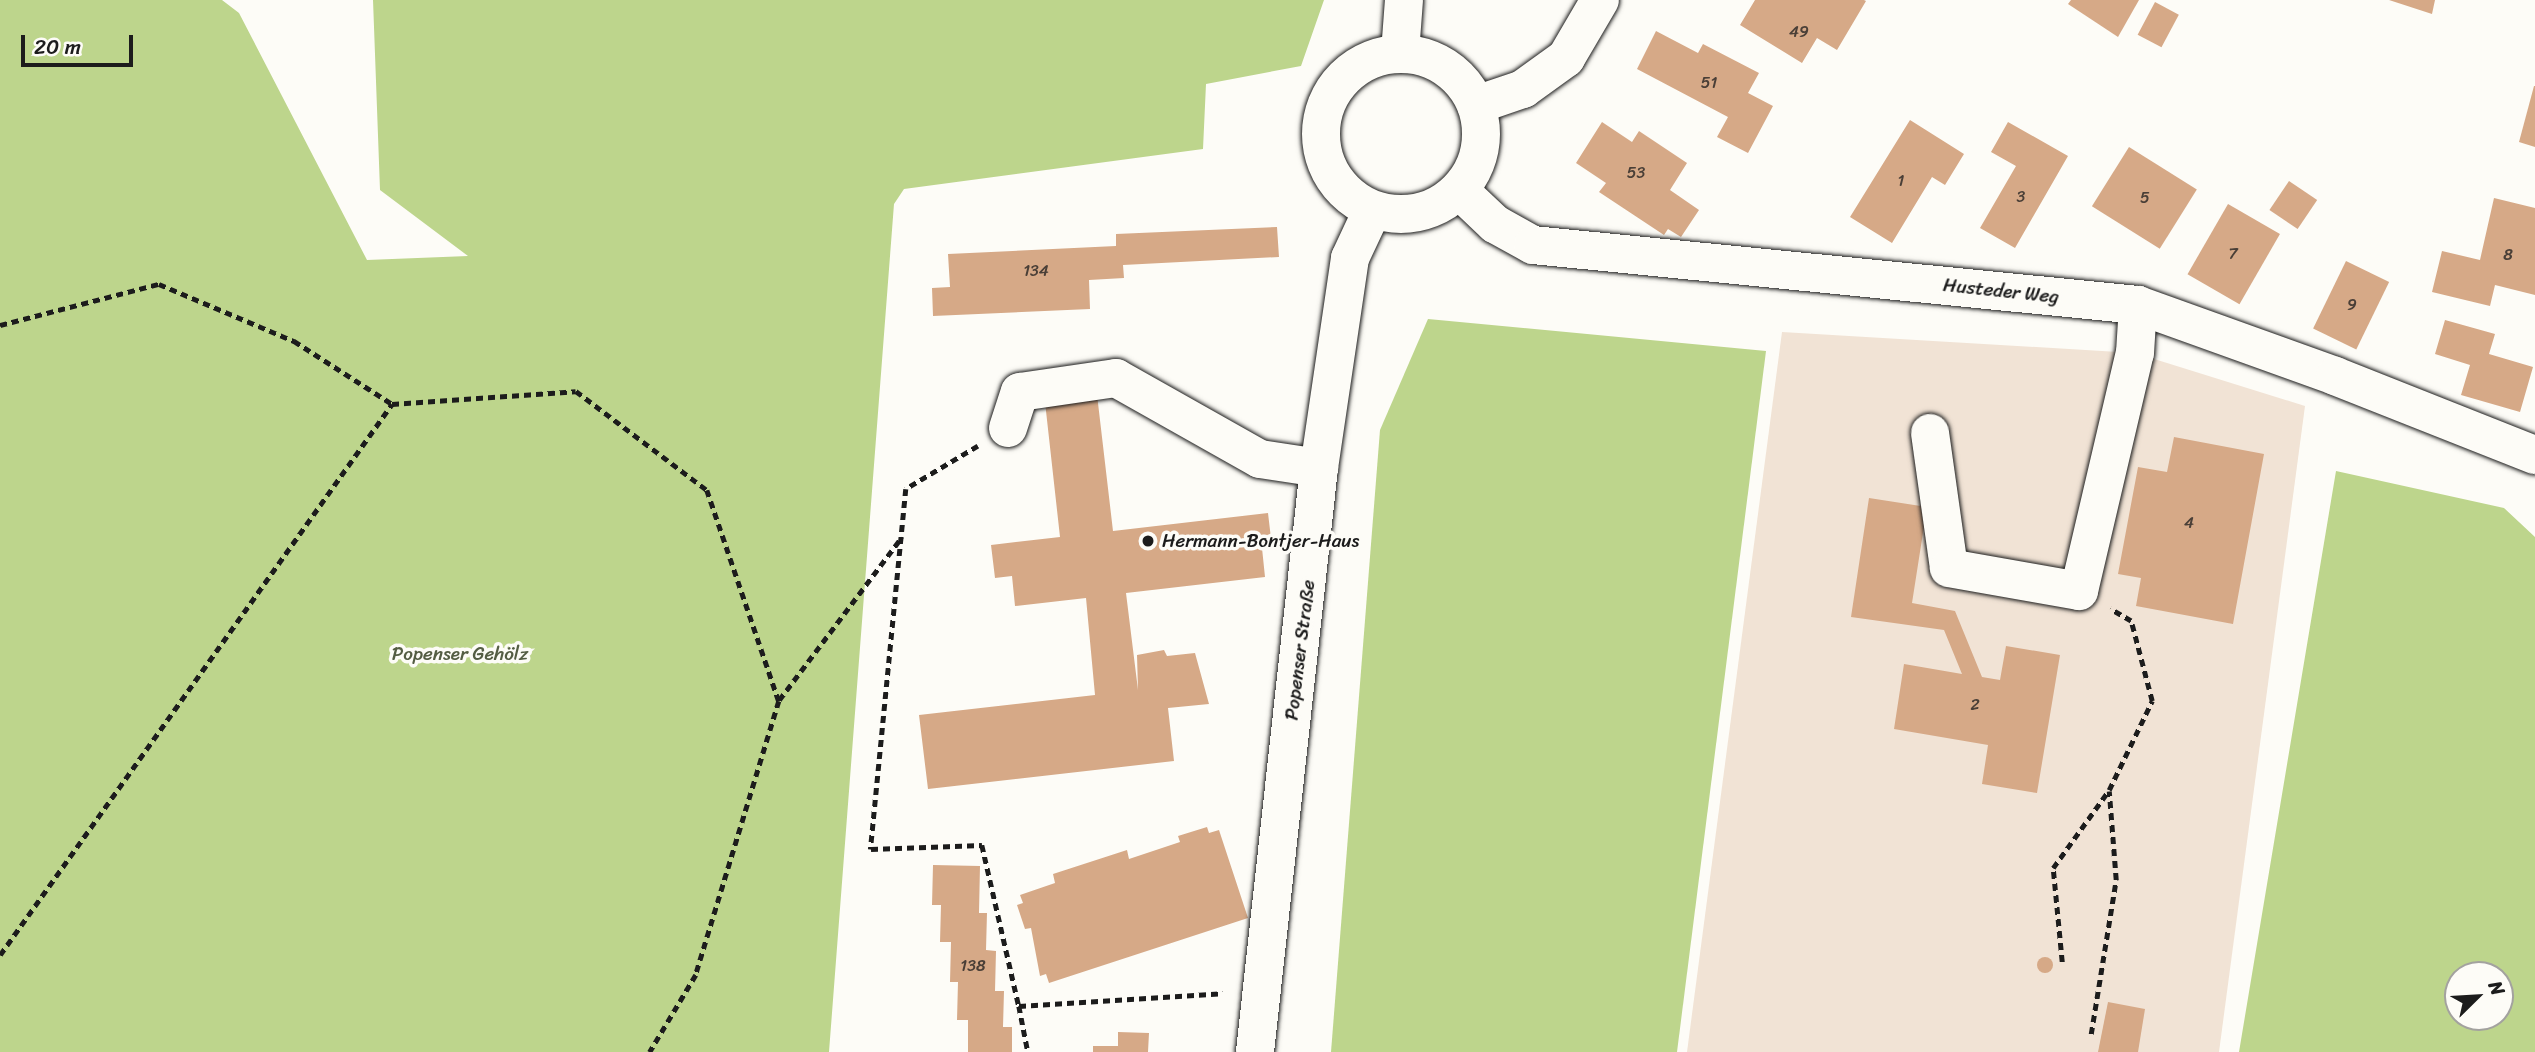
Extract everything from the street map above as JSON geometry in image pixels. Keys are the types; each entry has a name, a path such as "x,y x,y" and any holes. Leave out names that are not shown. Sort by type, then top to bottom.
{"street":[{"path":"1400,53 1404,0"},
{"path":"1476,105 1523,89 1566,58 1600,0"},
{"path":"1400,53 1424,57 1446,67 1464,84 1476,105 1480,150 1459,190 1419,214 1372,211 1348,197 1330,175 1321,149 1321,121 1330,94 1348,72 1372,58 1400,53"},
{"name":"Husteder Weg","path":"1459,190 1495,224 1533,245 2138,305 2335,376 2535,455"},
{"name":"Popenser Straße","path":"1255,1052 1319,468 1350,258 1372,211"},
{"path":"1930,433 1949,568 2079,591 2135,353 2138,305"},
{"path":"1008,428 1020,391 1116,378 1260,459 1319,468"}],"path":[{"path":"0,325 159,284 294,341 392,404 576,391 707,490 779,701"},
{"path":"0,955 392,404"},
{"path":"1008,428 906,489 870,849 982,845 1028,1052"},
{"path":"650,1052 696,975 779,701 903,536"},
{"path":"2062,962 2053,867 2109,790 2152,701 2131,621 2079,591"},
{"path":"2091,1034 2116,880 2109,790"},
{"path":"1019,1006 1262,991"}],"shaded area":[{"path":"1782,332 2135,353 2305,406 2219,1052 1687,1052"}],"green space":[{"name":"Popenser Gehölz","path":"0,0 222,0 239,13 367,260 468,256 380,190 373,0 1324,0 1301,66 1206,84 1203,149 904,189 894,204 829,1052 0,1052"},
{"path":"1428,319 1766,351 1677,1052 1331,1052 1380,430"},
{"path":"2336,471 2504,508 2535,537 2535,1052 2239,1052"}],"building":[{"path":"1755,0 1866,1 1837,50 1817,38 1802,63 1740,25"},
{"path":"2071,0 2139,0 2118,37 2068,4"},
{"path":"2389,0 2435,0 2432,14"},
{"path":"2155,2 2179,15 2161,47 2138,35"},
{"path":"1656,31 1698,53 1703,44 1759,73 1748,93 1773,106 1748,153 1717,137 1728,117 1637,69"},
{"path":"2535,86 2535,147 2519,142"},
{"path":"1910,120 1964,154 1945,185 1932,177 1892,243 1850,217"},
{"path":"1602,122 1632,142 1639,131 1687,163 1670,190 1699,210 1681,237 1668,229 1664,235 1599,192 1606,183 1576,163"},
{"path":"2008,122 2068,156 2015,248 1980,228 2016,166 1991,152"},
{"path":"2129,147 2197,189 2160,249 2092,206"},
{"path":"2289,181 2317,200 2298,229 2269,210"},
{"path":"2494,198 2535,208 2535,295 2495,285 2490,306 2432,292 2442,251 2480,260"},
{"path":"2228,204 2280,234 2239,304 2188,274"},
{"path":"1277,227 1279,257 1123,265 1124,278 1089,280 1090,309 933,316 932,288 950,287 948,254 1116,246 1116,234"},
{"path":"2346,261 2389,282 2356,349 2313,328"},
{"path":"2445,320 2495,334 2489,354 2533,367 2520,412 2461,395 2470,365 2435,354"},
{"path":"1096,386 1113,531 1268,513 1272,547 1262,548 1265,577 1126,593 1138,690 1137,655 1164,650 1167,656 1195,653 1209,704 1168,708 1174,761 928,789 919,715 1095,695 1086,598 1015,606 1012,576 995,578 991,545 1060,537 1044,393"},
{"path":"2174,437 2264,454 2233,624 2136,606 2141,578 2118,574 2138,467 2167,472"},
{"path":"1869,498 1927,507 1912,603 1955,611 1982,677 2000,680 2006,646 2060,655 2037,793 1982,784 1988,745 1894,729 1904,664 1962,674 1944,630 1851,617"},
{"path":"1207,827 1209,833 1219,830 1248,918 1049,983 1046,974 1040,976 1031,928 1025,929 1017,905 1023,903 1020,895 1055,883 1053,874 1127,850 1129,859 1180,842 1178,836"},
{"path":"933,865 980,866 979,913 987,913 986,950 996,951 995,991 1004,991 1003,1027 1012,1027 1012,1052 968,1052 968,1020 957,1020 958,982 950,982 951,942 940,942 941,905 932,905"},
{"path":"2042,957 2048,957 2053,965 2051,971 2042,973 2037,968 2037,962"},
{"path":"2108,1002 2145,1009 2138,1052 2098,1052"},
{"path":"1118,1032 1149,1033 1148,1052 1093,1052 1093,1046 1118,1046"}],"place":[{"name":"Hermann-Bontjer-Haus","path":"1148,541"}]}
